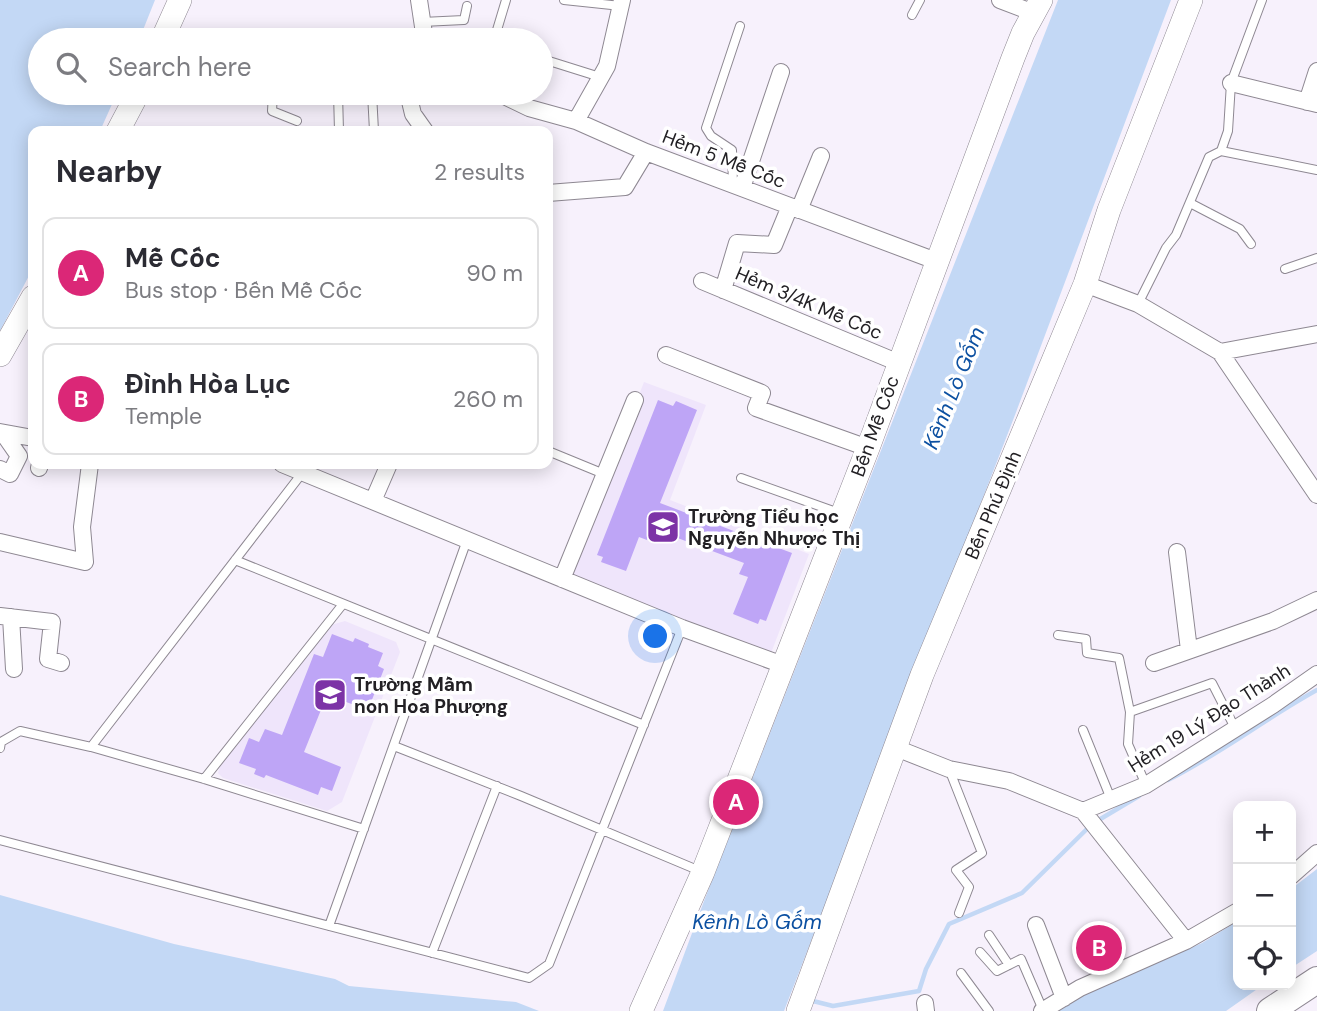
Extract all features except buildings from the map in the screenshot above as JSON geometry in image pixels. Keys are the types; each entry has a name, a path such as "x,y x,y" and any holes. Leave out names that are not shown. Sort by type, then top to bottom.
{"main road":[{"path":"1270,1011 1317,980"}],"street":[{"path":"167,28 180,0"},
{"path":"419,0 423,28"},
{"path":"1000,0 1029,11"},
{"name":"Bến Phú Định","path":"798,1011 922,675 1085,284 1109,210 1191,0"},
{"path":"576,121 607,66 622,3"},
{"name":"Bến Mễ Cốc","path":"641,1011 703,872 868,448 1029,11"},
{"path":"1231,83 1312,103 1317,71"},
{"path":"737,186 781,72"},
{"path":"125,126 133,105"},
{"path":"411,105 413,114 421,126"},
{"name":"Hẻm 5 Mễ Cốc","path":"523,105 576,121 646,152 936,261"},
{"path":"553,193 625,187 646,152"},
{"path":"723,290 737,243 774,245 821,156"},
{"name":"Hẻm 3/4K Mễ Cốc","path":"702,281 899,363"},
{"path":"1085,284 1138,303 1220,352 1317,495"},
{"path":"0,355 28,306"},
{"path":"1220,352 1317,334"},
{"path":"666,355 762,393 756,408 868,448"},
{"path":"562,579 635,400"},
{"path":"1,432 28,437"},
{"path":"0,468 10,474 19,456 1,432"},
{"path":"0,542 86,562 82,527 89,469"},
{"path":"295,469 682,628 783,665"},
{"path":"373,501 387,469"},
{"path":"1177,552 1189,650"},
{"path":"1153,663 1273,621 1317,600"},
{"path":"14,669 6,616 52,622 48,659 61,663"},
{"name":"Hẻm 19 Lý Đạo Thành","path":"1083,811 1146,785 1317,674"},
{"path":"896,748 949,769 1009,781 1083,811 1186,941"},
{"path":"1296,872 1317,853"},
{"path":"1043,1010 1080,988 1186,941 1233,914"},
{"path":"1036,925 1064,998"}],"lane":[{"path":"498,28 506,0"},
{"path":"564,0 622,3"},
{"path":"912,15 920,0"},
{"path":"1221,151 1228,131 1231,83 1262,0"},
{"path":"422,22 464,20 467,6"},
{"path":"737,186 732,150 711,136 706,128 740,26"},
{"path":"553,62 600,77"},
{"path":"272,105 271,111 297,121"},
{"path":"338,105 339,126"},
{"path":"373,105 374,126"},
{"path":"1138,303 1166,248 1176,235 1209,157 1221,151 1317,170"},
{"path":"1190,203 1240,229 1251,244"},
{"path":"1284,269 1317,258"},
{"path":"553,453 604,474"},
{"path":"91,747 303,472"},
{"path":"741,478 842,514"},
{"path":"329,926 467,540"},
{"path":"235,560 644,725"},
{"path":"204,779 343,604"},
{"path":"0,840 529,978 549,964 682,628"},
{"path":"1058,635 1086,639 1087,653 1119,658 1130,712 1128,744 1146,785"},
{"path":"1130,712 1212,683 1235,728"},
{"path":"1083,730 1111,799"},
{"path":"0,748 1,742 20,731 91,747 204,779 364,829"},
{"path":"394,746 703,872"},
{"path":"949,769 982,853 956,870 969,887 959,913"},
{"path":"432,953 496,786"},
{"path":"989,935 1009,965"},
{"path":"980,953 996,971 1021,960 1043,1010"},
{"path":"961,973 989,1011"}],"shaded area":[{"name":"Trường Tiểu học Nguyễn Nhược Thị","path":"644,382 706,405 670,500 809,554 771,653 569,575"},
{"name":"Trường Mầm non Hoa Phượng","path":"345,621 396,642 400,652 342,802 327,811 223,778 218,773 220,766 331,625"}],"water":[{"path":"0,0 155,0 144,28 28,28 28,105 112,105 102,126 28,126 28,278 0,331"},
{"name":"Kênh Lò Gốm","path":"1058,0 1171,0 1015,415 784,1011 663,1011 704,901"},
{"path":"1317,869 1317,951 1296,965 1296,927 1296,885"},
{"path":"0,895 174,944 335,979 349,986 516,1002 539,1011 0,1011"},
{"path":"1233,924 1233,990 1256,990 1226,1011 1053,1011 1072,998 1202,943"}],"waterway":[{"path":"1168,780 1317,690"},
{"path":"809,1000 833,1006 919,991 926,969 949,924 1022,893 1092,824 1139,796"}],"place":[{"name":"Trường Tiểu học Nguyễn Nhược Thị","path":"663,527"},
{"name":"Trường Mầm non Hoa Phượng","path":"330,695"},
{"name":"Mễ Cốc","path":"736,802"},
{"name":"Đình Hòa Lục","path":"1099,948"}]}
